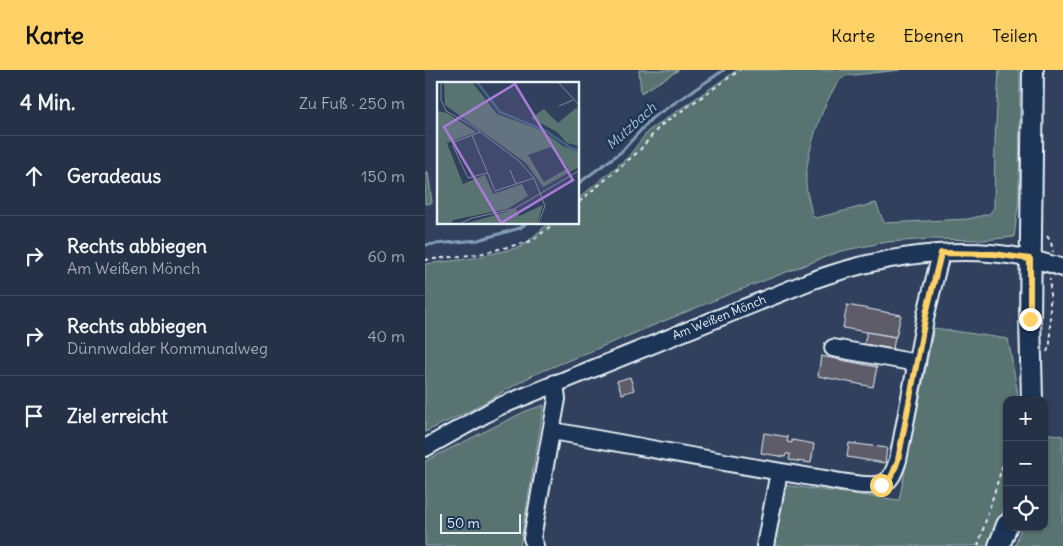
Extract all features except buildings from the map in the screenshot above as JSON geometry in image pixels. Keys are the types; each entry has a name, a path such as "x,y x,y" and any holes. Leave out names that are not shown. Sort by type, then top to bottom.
{"main road":[{"path":"1032,396 1030,259 1033,70"},
{"path":"999,546 1004,531"}],"street":[{"name":"Am Weißen Mönch","path":"425,448 498,407 842,269 897,257 941,253 1001,254 1030,259 1063,268"},
{"path":"552,431 779,472 865,485 881,485 887,482 898,460 926,314 941,253"},
{"path":"833,348 917,363"},
{"path":"535,546 532,538 557,398 555,383"},
{"path":"765,546 779,472"}],"path":[{"path":"580,201 639,151 660,126 740,70"},
{"path":"425,260 479,254 532,241 552,225"},
{"path":"978,546 1003,464"}],"green space":[{"path":"639,70 679,70 641,93"},
{"path":"737,70 900,70 844,76 830,95 813,138 807,166 806,182 812,215 816,218 876,203 884,223 968,219 989,214 994,208 999,70 1020,70 1019,199 1014,237 983,240 932,239 887,242 841,251 732,293 533,375 469,411 425,432 425,264 468,259 521,247 547,225 580,225 580,197 628,157 648,131"},
{"path":"425,172 428,172 432,203 425,204"},
{"path":"934,328 1008,339 1018,396 1003,396 1003,511 992,546 773,546 783,485 899,500"},
{"path":"544,405 520,546 425,546 425,461 526,411"},
{"path":"1048,434 1063,436 1063,546 1015,546 1020,531 1048,531"}],"waterway":[{"name":"Mutzbach","path":"580,182 621,152 652,118 724,70"},
{"name":"Mutzbach","path":"425,245 478,240 520,228 524,225"}],"route":[{"path":"881,485 887,482 898,460 926,314 941,253 1009,255 1030,259 1030,319"}]}
